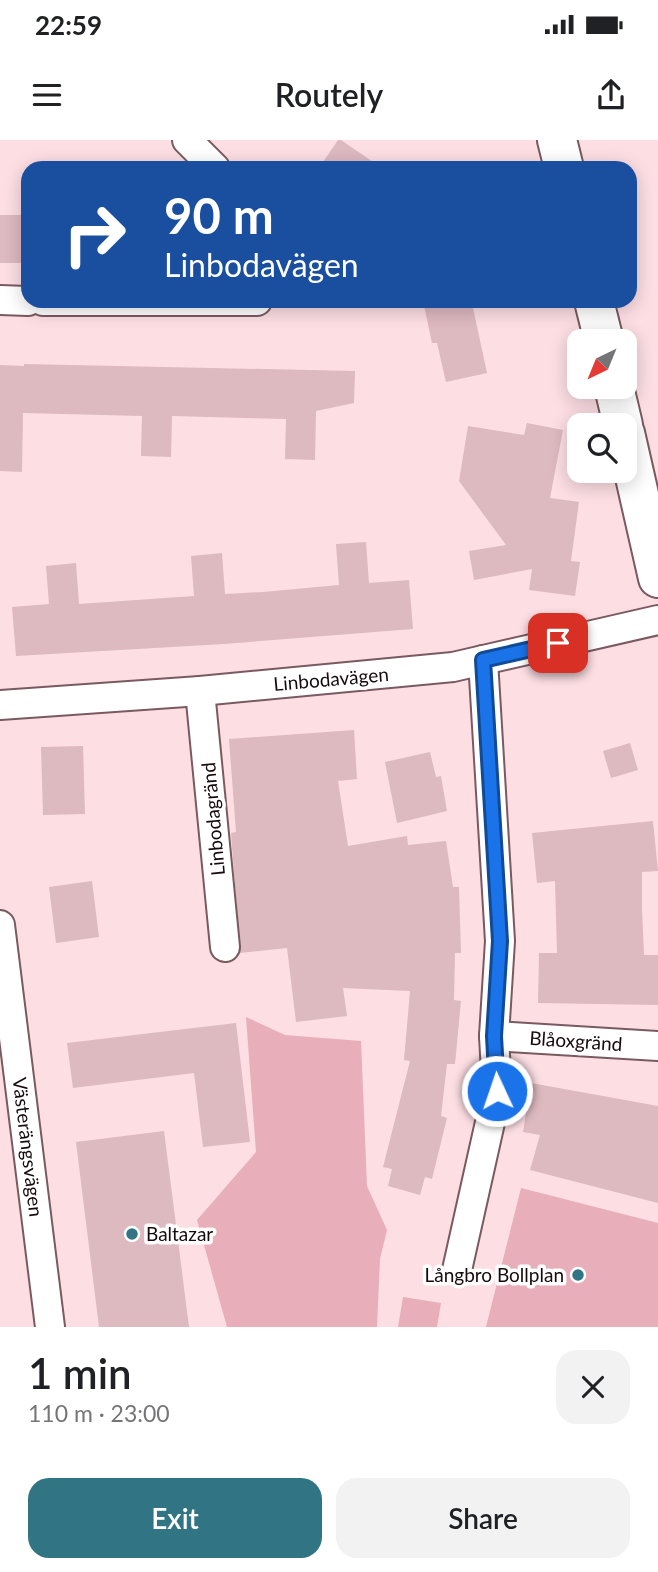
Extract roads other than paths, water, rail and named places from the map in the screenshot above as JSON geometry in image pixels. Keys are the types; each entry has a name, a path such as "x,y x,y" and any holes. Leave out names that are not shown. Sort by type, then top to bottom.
{"street":[{"path":"187,140 208,161"},
{"path":"557,140 562,161"},
{"path":"0,300 21,301"},
{"path":"596,308 601,329"},
{"path":"636,483 658,578"},
{"name":"Linbodavägen","path":"0,705 200,691 414,671 483,660 658,620"},
{"path":"457,1270 497,1091 494,1036 500,941 483,660"},
{"name":"Linbodagränd","path":"200,691 225,947"},
{"name":"Västerängsvägen","path":"0,925 50,1327"},
{"name":"Blåoxgränd","path":"494,1036 658,1046"}],"place":[{"name":"Baltazar","path":"132,1234"},
{"name":"Långbro Bollplan","path":"578,1275"}]}
